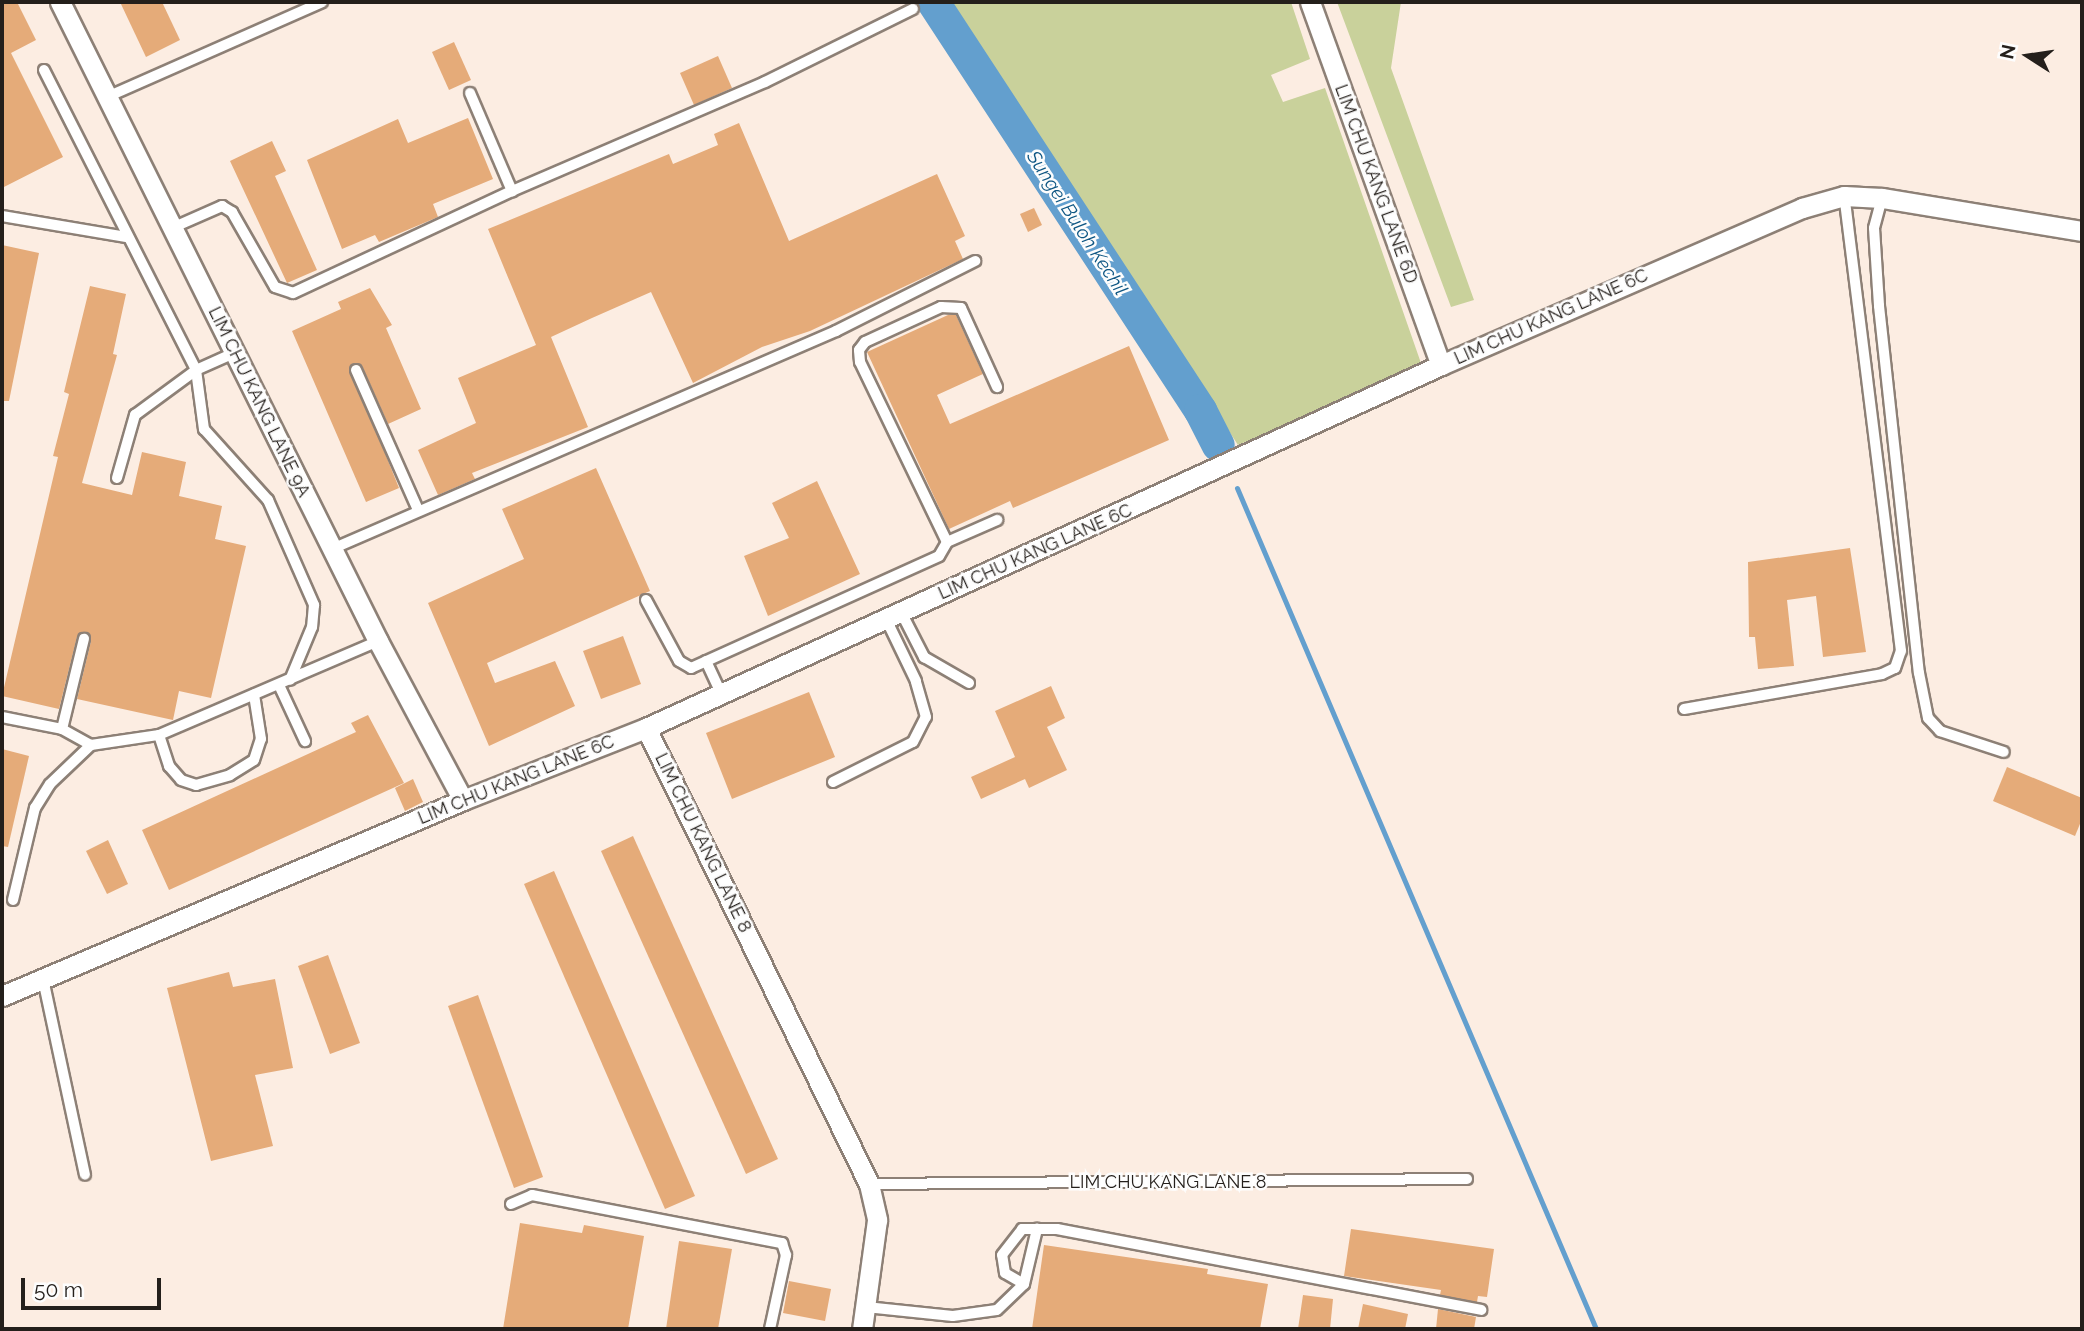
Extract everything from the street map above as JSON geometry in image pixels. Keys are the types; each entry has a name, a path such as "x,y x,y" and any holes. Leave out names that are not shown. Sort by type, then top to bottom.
{"street":[{"name":"LIM CHU KANG LANE 9A","path":"60,2 378,641 463,800"},
{"name":"LIM CHU KANG LANE 6D","path":"1310,2 1441,365"},
{"name":"LIM CHU KANG LANE 6C","path":"2,996 463,800 646,728 1441,365 1789,213 1844,196 1882,198 2082,231"},
{"name":"LIM CHU KANG LANE 8","path":"646,728 869,1184 877,1220 862,1329"}],"lane":[{"path":"107,97 322,2"},
{"path":"172,228 222,206 232,212 275,288 293,293 512,191 765,82 913,9"},
{"path":"44,70 126,237 196,370 204,429 268,500 314,605 312,627 290,680"},
{"path":"470,93 512,191"},
{"path":"1684,709 1882,674 1895,668 1901,651 1844,196"},
{"path":"1882,198 1874,228 1879,306 1919,673 1928,718 1940,731 2004,752"},
{"path":"2,216 126,237"},
{"path":"332,549 836,331 975,261"},
{"path":"947,542 860,362 859,350 864,342 941,307 961,308 997,387"},
{"path":"117,478 135,415 196,370 234,353"},
{"path":"356,370 418,510"},
{"path":"646,600 684,666 706,661 939,556 947,542 997,520"},
{"path":"894,616 924,657 969,683"},
{"path":"833,782 913,742 926,717 894,616"},
{"path":"62,729 84,639"},
{"path":"13,900 35,808 50,784 91,745 159,735 378,641"},
{"path":"706,661 721,693"},
{"path":"279,685 305,741"},
{"path":"159,735 169,766 181,780 196,785 230,775 254,760 261,739 254,695"},
{"path":"2,717 62,729 91,745"},
{"path":"43,979 85,1175"},
{"name":"LIM CHU KANG LANE 8","path":"869,1184 1467,1180"},
{"path":"511,1204 532,1195 782,1243 786,1255 770,1329"},
{"path":"1024,1284 1005,1273 1002,1255 1022,1229 1057,1229 1481,1310"},
{"path":"866,1307 953,1316 997,1310 1024,1284 1037,1229"}],"green space":[{"path":"950,2 1291,2 1310,59 1271,75 1283,102 1325,88 1422,366 1238,445"},
{"path":"1337,2 1401,2 1391,68 1474,300 1451,307"}],"building":[{"path":"2,2 17,2 36,40 11,53 63,157 2,188"},
{"path":"120,2 162,2 180,40 146,57"},
{"path":"454,42 471,80 449,90 432,52"},
{"path":"718,56 732,88 694,105 680,73"},
{"path":"468,118 493,179 433,204 438,217 379,242 375,235 342,249 307,160 398,119 408,143"},
{"path":"739,123 789,241 937,174 965,236 955,241 963,259 810,331 762,347 693,383 651,292 592,318 551,337 588,427 472,473 475,479 438,495 418,450 476,423 458,378 536,345 488,229 669,154 673,164 718,145 714,134"},
{"path":"272,141 286,171 275,176 317,270 287,283 230,161"},
{"path":"1034,208 1042,225 1028,232 1020,214"},
{"path":"2,245 39,253 9,401 2,401"},
{"path":"90,286 126,294 113,354 117,355 82,483 132,495 142,452 186,462 179,496 222,506 215,539 246,546 211,698 179,691 173,720 77,699 91,641 85,632 77,637 59,709 2,696 58,457 53,456 69,394 64,392"},
{"path":"370,288 392,325 386,328 421,409 388,424 362,366 356,363 350,366 399,488 366,502 292,331 341,309 338,302"},
{"path":"948,315 956,315 983,374 937,395 950,424 1129,346 1169,440 1013,508 1010,501 949,529 867,352"},
{"path":"596,468 650,591 487,663 495,683 555,661 575,706 489,746 428,603 524,559 502,509"},
{"path":"817,481 860,574 768,616 744,556 789,538 772,503"},
{"path":"1850,548 1866,652 1823,657 1816,596 1787,600 1794,666 1758,669 1755,637 1749,637 1748,562"},
{"path":"623,636 641,684 601,699 583,651"},
{"path":"1051,686 1065,718 1047,727 1067,770 1029,788 1025,779 981,799 971,777 1015,757 995,711"},
{"path":"809,692 835,757 732,799 706,733"},
{"path":"368,715 404,783 169,890 142,830 356,732 351,723"},
{"path":"2,749 29,756 8,847 2,846"},
{"path":"2007,767 2082,798 2082,819 2075,836 1993,801"},
{"path":"413,779 423,802 405,811 395,788"},
{"path":"633,836 778,1159 746,1174 601,851"},
{"path":"108,840 128,884 107,894 86,851"},
{"path":"554,871 695,1196 665,1209 524,884"},
{"path":"328,955 360,1043 330,1054 298,966"},
{"path":"229,972 233,987 275,979 293,1068 255,1075 273,1146 211,1161 167,988"},
{"path":"478,995 543,1177 514,1188 448,1006"},
{"path":"520,1223 582,1233 584,1225 644,1236 628,1329 503,1329"},
{"path":"1351,1229 1494,1249 1487,1297 1478,1296 1477,1302 1440,1295 1441,1290 1344,1276"},
{"path":"679,1241 732,1249 718,1329 666,1329"},
{"path":"1044,1245 1208,1269 1207,1274 1268,1284 1260,1329 1032,1329"},
{"path":"789,1281 831,1289 825,1321 783,1313"},
{"path":"1303,1295 1333,1299 1330,1329 1298,1329"},
{"path":"1363,1304 1408,1314 1405,1329 1358,1329"},
{"path":"1438,1309 1476,1317 1474,1329 1436,1329"}],"waterway":[{"name":"Sungei Buloh Kechil","path":"933,2 1200,410 1218,445"},
{"path":"1237,488 1596,1329"}]}
